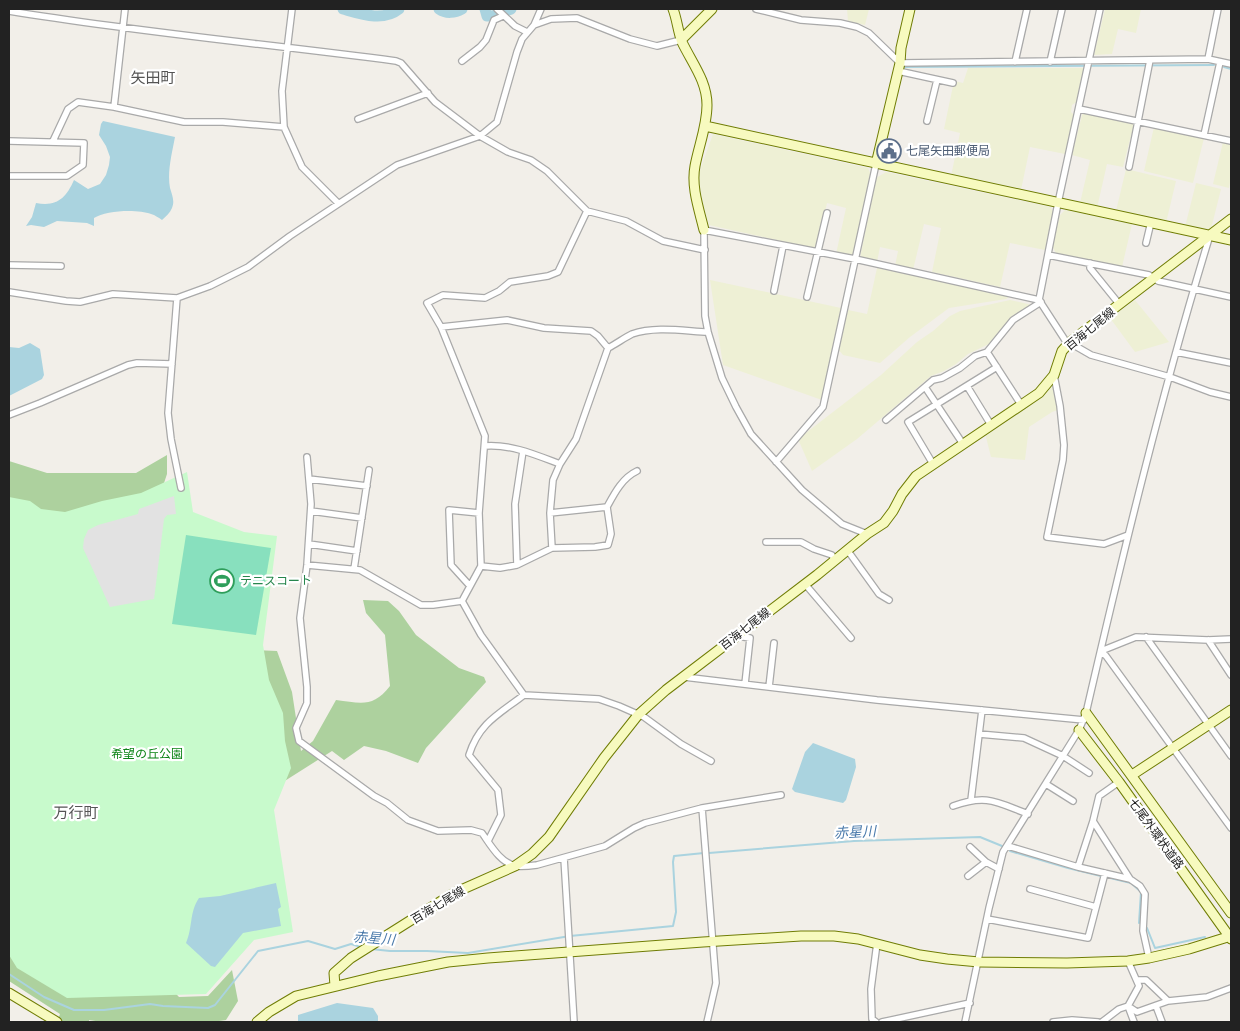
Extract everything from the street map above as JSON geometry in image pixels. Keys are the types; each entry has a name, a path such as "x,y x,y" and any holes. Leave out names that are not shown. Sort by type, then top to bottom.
{"street":[{"path":"114,107 125,9"},
{"path":"292,9 282,91 284,127 302,167 338,204"},
{"path":"534,26 541,9"},
{"path":"673,9 681,40 704,81 707,104 705,126 695,166 694,178 704,230 705,316 722,378 751,434 802,490 842,524 867,534"},
{"path":"9,292 80,302 113,294 177,298 210,286 248,267 397,165 480,136 497,122 517,52 527,32 534,26 551,19 577,18 630,39 657,46 681,40 712,9"},
{"path":"756,9 801,20 840,23 857,27 869,33 899,67 937,80 953,83"},
{"path":"776,462 823,407 899,67 901,48 910,9"},
{"path":"1014,62 1026,9"},
{"path":"1050,62 1062,9"},
{"path":"1100,9 1058,203 1040,301 1064,340 1091,355 1170,377 1210,392 1231,397"},
{"path":"1208,59 1218,9"},
{"path":"9,11 100,26 287,46 396,61 401,63 435,102 480,136 508,152 531,160 547,170 587,211 626,221 663,241 705,250"},
{"path":"462,61 480,48 500,12 515,26 527,32"},
{"path":"899,67 1014,62 1088,64 1208,59 1231,64"},
{"path":"1128,167 1150,60"},
{"path":"1204,135 1220,62"},
{"path":"927,121 937,80"},
{"path":"358,119 428,93"},
{"path":"53,141 68,109 78,102 114,107 184,122 223,122 284,127"},
{"path":"1079,109 1231,141"},
{"path":"705,126 1231,240"},
{"path":"9,141 84,143 83,165 66,176 9,176"},
{"path":"462,601 481,566 479,513 485,436 476,418 441,327 427,303 443,295 485,298 499,291 510,282 548,276 558,272 587,211"},
{"path":"807,297 827,213"},
{"name":"百海七尾線","path":"335,986 334,973 351,958 454,893 515,866 532,854 549,838 604,758 638,715 666,690 848,551 867,534 884,523 916,476 1039,393 1054,375 1062,351 1070,342 1231,219"},
{"path":"1146,243 1152,222"},
{"path":"704,230 855,259 1040,301"},
{"path":"965,1022 1003,852 1079,730 1085,716 1128,535 1176,352 1210,235"},
{"path":"774,291 783,246"},
{"path":"1048,255 1149,275 1158,281 1231,297"},
{"path":"1090,263 1090,268 1120,305"},
{"path":"9,265 61,266"},
{"path":"177,298 168,413 180,488"},
{"path":"886,420 933,380 942,378 960,368 975,356 987,352 1014,320 1040,301"},
{"path":"441,327 515,320 544,328 591,331 608,348"},
{"path":"552,548 550,513 553,480 560,464 576,440 608,348 631,335 644,331 708,332"},
{"path":"987,352 1022,406"},
{"path":"1176,352 1231,363"},
{"path":"9,415 128,365 137,363 172,364"},
{"path":"933,464 908,422 997,367"},
{"path":"1054,375 1060,406 1064,445 1063,460 1047,537 1104,544 1128,535"},
{"path":"967,386 991,426"},
{"path":"925,387 963,444"},
{"path":"485,446 498,445 523,451 560,464"},
{"path":"517,566 514,504 523,451"},
{"path":"307,457 311,511 307,565 300,618 308,687 307,703 296,728 299,741 374,796 387,803 408,820 444,832 471,830 482,832 494,850 515,866 537,865 605,846 634,828 702,808 781,794"},
{"path":"354,569 369,470"},
{"path":"481,566 500,568 517,566 552,548 608,545 612,534 607,507 616,491 630,474 637,471"},
{"path":"309,479 367,486"},
{"path":"550,513 607,507"},
{"path":"470,586 451,565 449,510 479,513"},
{"path":"311,511 362,518"},
{"path":"766,542 801,542 832,555 834,561"},
{"path":"309,544 357,551"},
{"path":"848,551 879,594 888,600"},
{"path":"307,565 360,570 422,605 462,601"},
{"path":"805,584 851,638"},
{"path":"462,601 481,635 524,695"},
{"path":"737,636 750,638 746,684"},
{"path":"1100,652 1136,637 1231,640"},
{"path":"1146,637 1231,756"},
{"path":"1208,640 1231,675"},
{"path":"769,687 774,643"},
{"path":"1100,652 1106,656 1231,828"},
{"path":"684,677 876,700 982,710 1085,716"},
{"path":"488,841 501,815 498,790 468,755 480,730 524,695 599,699 619,706 644,717 681,744 711,761"},
{"path":"971,800 982,710"},
{"path":"1132,775 1231,710"},
{"name":"七尾外環状道路","path":"1085,716 1132,775 1231,914"},
{"name":"七尾外環状道路","path":"1079,730 1231,937"},
{"path":"979,734 1024,738 1063,756 1089,773"},
{"path":"1078,867 1099,796 1119,782"},
{"path":"1046,784 1073,801"},
{"path":"953,806 971,800 989,800 1028,814"},
{"path":"702,808 716,983 707,1022"},
{"path":"1092,821 1130,879"},
{"path":"1008,846 1078,867 1130,879 1140,886 1145,894 1143,931 1149,958"},
{"path":"970,847 986,862 999,869"},
{"path":"564,858 574,1022"},
{"path":"968,876 986,862"},
{"path":"987,919 1088,938 1105,873"},
{"path":"1030,889 1096,907"},
{"path":"257,1022 269,1012 296,996 448,962 712,941 828,936 858,939 920,955 979,962 1067,963 1128,961 1149,958 1231,937"},
{"path":"876,1022 872,1019 871,989 877,943"},
{"path":"1102,1022 1119,1009 1128,1006 1139,986 1138,980 1128,961"},
{"path":"1138,980 1146,980 1168,1001"},
{"path":"1128,1006 1137,1012 1168,1001 1206,997 1231,988"},
{"path":"9,994 57,1022"},
{"path":"882,1022 970,1003"},
{"path":"1128,1006 1134,1022"},
{"path":"1156,1006 1162,1022"},
{"path":"1054,1022 1072,1020 1098,1022"}],"green space":[{"path":"847,9 869,9 865,25 848,21"},
{"path":"1105,9 1141,9 1136,33 1118,29 1112,54 1094,55"},
{"path":"968,68 1084,68 1078,101 1072,105 1071,112 1075,116 1065,154 1030,147 1021,190 951,176 960,133 944,129 954,81 963,83"},
{"path":"1083,111 1134,124 1123,167 1107,164 1097,208 1080,203 1090,160 1072,155"},
{"path":"1154,127 1204,138 1193,183 1144,171"},
{"path":"713,134 868,168 871,175 854,255 848,257 836,254 846,208 827,203 817,249 709,225 702,203 698,176"},
{"path":"1223,142 1231,144 1229,188 1213,184"},
{"path":"1126,169 1176,181 1166,223 1116,211"},
{"path":"886,172 1051,207 1053,212 1045,250 1010,243 1000,287 932,272 941,228 924,224 913,270 895,266 898,251 880,247 877,262 860,258 876,178"},
{"path":"1196,183 1221,189 1210,233 1185,227"},
{"path":"1066,209 1132,224 1122,267 1056,253 1052,246 1060,215"},
{"path":"877,268 1010,296 1006,299 949,308 910,337 880,363 843,355 838,349 848,310 867,314"},
{"path":"710,280 841,308 822,400 723,365"},
{"path":"1010,300 1032,305 1012,316 989,344 968,354 944,371 931,376 857,439 812,471 798,439 881,375 917,342 950,316 960,311"},
{"path":"1135,300 1169,342 1135,352 1110,318"},
{"path":"1054,381 1058,410 1029,427 1025,460 991,457 985,433"},
{"name":"希望の丘公園","path":"167,455 167,474 161,492 231,649 277,651 292,692 301,751 313,741 336,700 360,703 372,701 384,693 390,686 385,635 366,613 363,600 388,601 399,611 416,635 459,668 484,677 486,682 426,748 418,763 386,751 364,746 344,760 332,751 261,796 160,977 179,997 208,996 232,970 238,1001 226,1020 212,1022 102,1022 89,1020 89,1022 57,1022 60,1014 9,981 9,461 47,473 136,473"},
{"name":"希望の丘公園","path":"187,472 193,512 244,532 277,536 263,645 269,680 283,713 285,741 291,768 274,810 293,932 254,940 206,994 67,998 17,968 9,955 9,497 30,501 41,509 65,512 102,501 141,493"},
{"name":"テニスコート","path":"186,535 271,548 256,635 172,624"}],"shaded area":[{"path":"174,496 176,514 167,515 164,519 154,599 110,607 83,548 88,530 98,525 138,514 139,509"}],"water":[{"path":"103,121 175,137 169,169 169,182 173,200 170,211 162,220 145,212 122,211 99,215 94,218 94,226 87,223 57,221 44,227 26,226 32,217 36,203 50,204 60,200 68,192 74,180 88,189 100,184 106,175 110,157 99,135"},
{"path":"30,343 40,349 44,375 42,379 9,396 9,347 19,348"},
{"path":"813,743 855,759 856,767 846,800 843,803 795,792 792,789 805,752"},
{"path":"276,883 281,907 278,909 281,926 243,933 215,967 211,966 186,943 194,909 199,898 220,896"},
{"path":"337,1003 373,1008 378,1016 378,1022 298,1022 298,1015"}],"waterway":[{"path":"343,9 372,16 386,15 399,9"},
{"path":"439,9 445,12 462,9"},
{"path":"485,9 487,16 493,16 511,9"},
{"path":"903,67 1214,65"},
{"path":"1224,67 1231,69"},
{"name":"赤星川","path":"709,853 854,841 980,837 1002,846"},
{"name":"赤星川","path":"1010,851 1101,876"},
{"name":"赤星川","path":"371,949 468,953 570,936 673,926 676,912 674,856 704,853"},
{"name":"赤星川","path":"1106,877 1131,883 1141,892 1139,923"},
{"name":"赤星川","path":"1147,928 1155,948 1205,937"},
{"name":"赤星川","path":"9,974 44,997 74,1010 104,1010 150,1004 208,1008 215,1005 258,951 308,941 335,949 351,944 361,947"}],"place":[{"name":"七尾矢田郵便局","path":"889,151"},
{"name":"テニスコート","path":"222,581"}],"district":[{"name":"矢田町","path":"153,77"},
{"name":"万行町","path":"76,812"}]}
